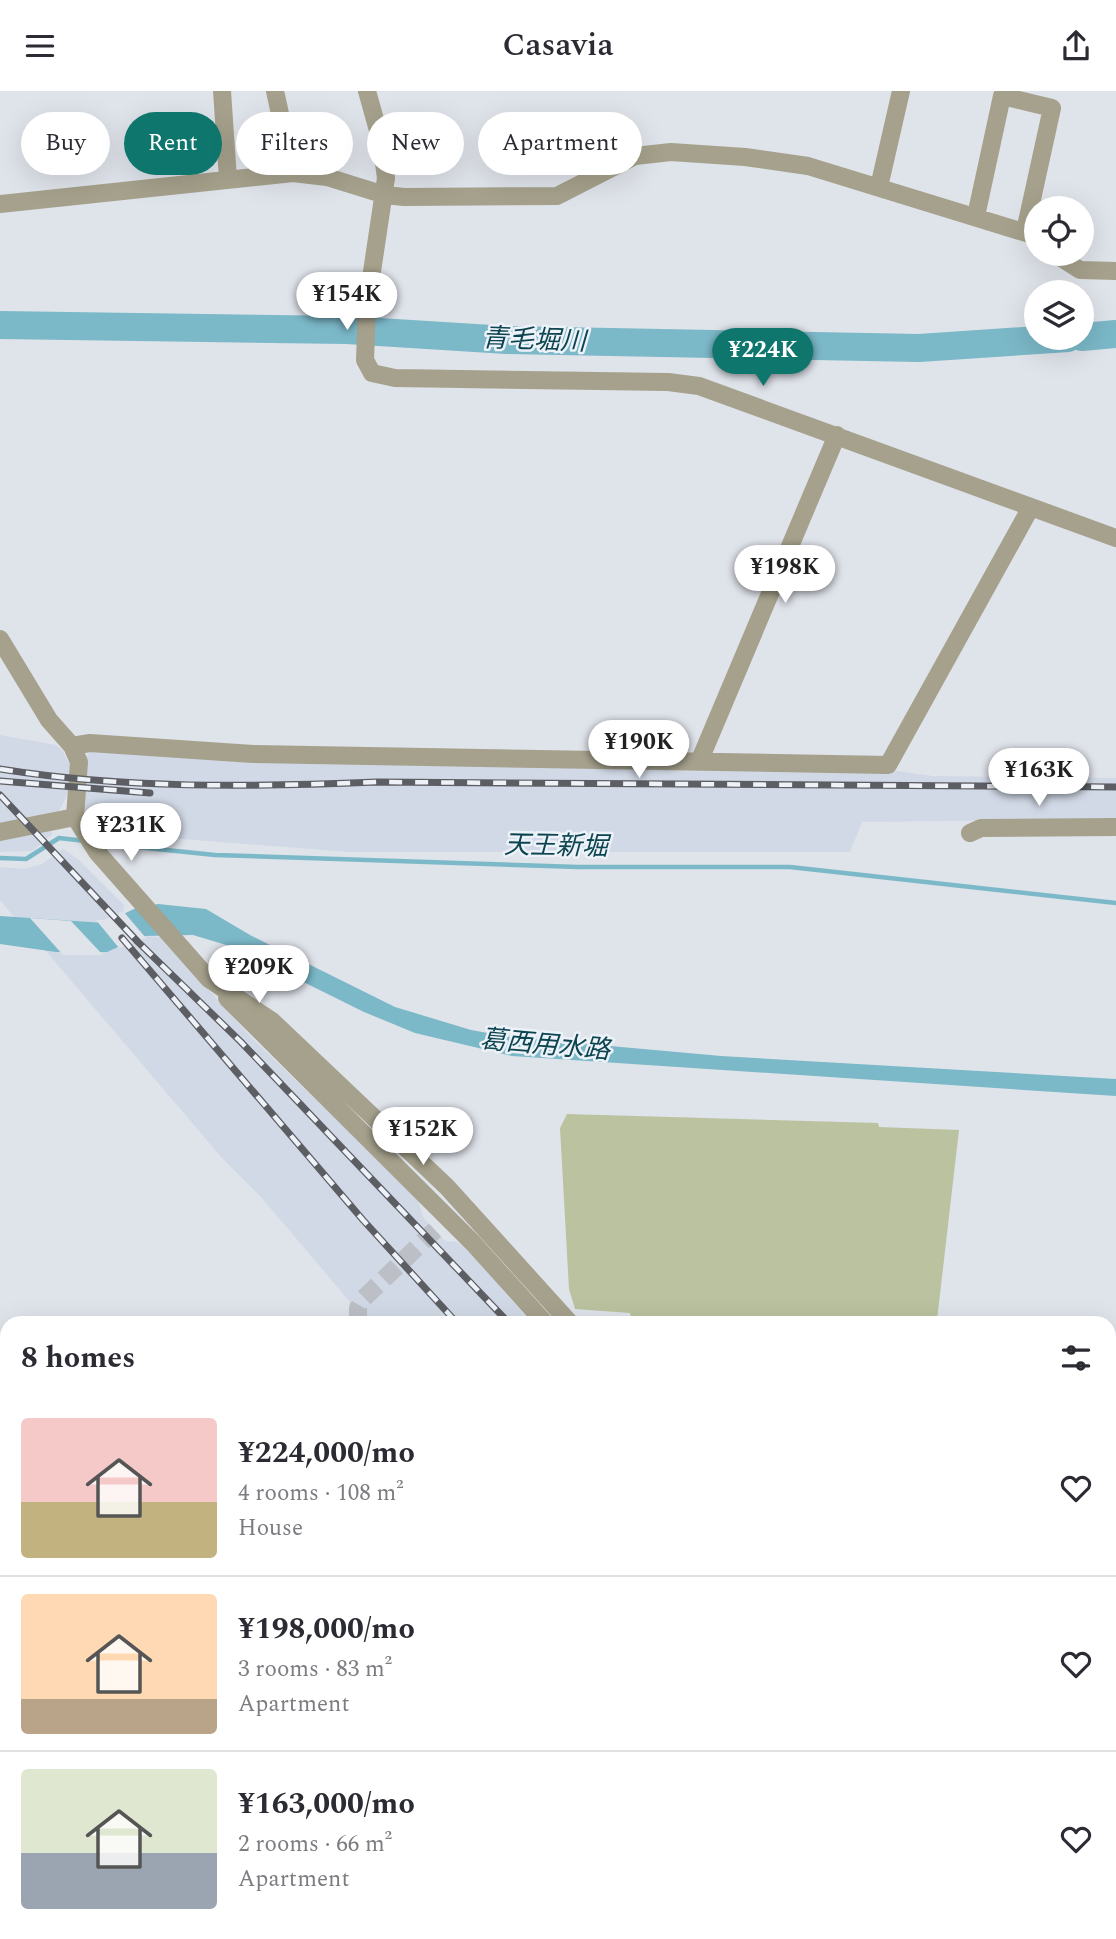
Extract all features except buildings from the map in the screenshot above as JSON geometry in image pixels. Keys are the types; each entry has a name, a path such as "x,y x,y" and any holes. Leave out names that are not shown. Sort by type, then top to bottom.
{"street":[{"path":"222,91 228,179"},
{"path":"275,91 280,112"},
{"path":"368,91 385,164 385,195 367,305 365,360 372,373 395,378 685,384 837,435 1116,538"},
{"path":"879,187 901,91"},
{"path":"976,216 1002,96 1052,108 1037,196"},
{"path":"310,175 327,177 385,195 557,196 624,160 653,152 745,157 808,166 1024,232"},
{"path":"0,204 271,175"},
{"path":"1074,266 1080,270 1116,271"},
{"path":"699,762 837,435"},
{"path":"72,746 90,743 253,754 888,765 1031,506"},
{"path":"0,639 49,720 72,746 79,762 78,824 97,852 209,979 272,1021 438,1178 564,1316"},
{"path":"0,832 78,824"},
{"path":"970,833 981,828 1116,827"},
{"path":"223,989 235,1008 441,1224 538,1316"}],"shaded area":[{"path":"0,735 56,745 62,750 70,765 69,791 59,811 48,817 0,826"},
{"path":"94,749 891,770 932,776 1116,778 1116,819 862,822 850,852 351,852 91,832 83,804 85,757"},
{"path":"48,829 53,834 32,851 0,852 0,837"},
{"path":"63,849 78,859 124,905 123,915 105,923 15,918 0,900 0,867 24,869 42,864"},
{"path":"143,936 160,937 252,1038 417,1197 423,1217 445,1241 457,1242 465,1247 526,1316 362,1316 261,1197 222,1158 45,950 107,952"}],"green space":[{"path":"567,1114 878,1123 879,1127 959,1130 937,1316 631,1316 630,1313 575,1309 569,1289 560,1128"}],"water":[{"name":"葛西用水路","path":"158,904 206,909 250,935 395,1007 471,1030 510,1037 721,1056 1116,1079 1116,1096 512,1056 415,1033 364,1012 233,947 193,935 143,936 107,952 56,952 0,944 0,916 105,923 134,909"}],"pier":[{"path":"123,911 146,938 119,948 96,920 104,920"},
{"path":"30,918 71,921 103,955 63,955"}],"waterway":[{"name":"青毛堀川","path":"0,325 347,330 507,340 919,348 1024,341"},
{"name":"青毛堀川","path":"1094,336 1116,334"},
{"name":"天王新堀","path":"0,858 26,859 59,838 85,841"},
{"name":"天王新堀","path":"98,843 215,855 578,867 790,867 1116,903"}],"tunnel":[{"path":"358,1316 358,1308 364,1298 435,1230"}],"railway":[{"path":"0,769 47,776 188,785 377,782 1116,787"},
{"path":"0,781 150,793"},
{"path":"0,795 138,942 241,1042 502,1316"},
{"path":"122,938 363,1220 451,1316"}]}
